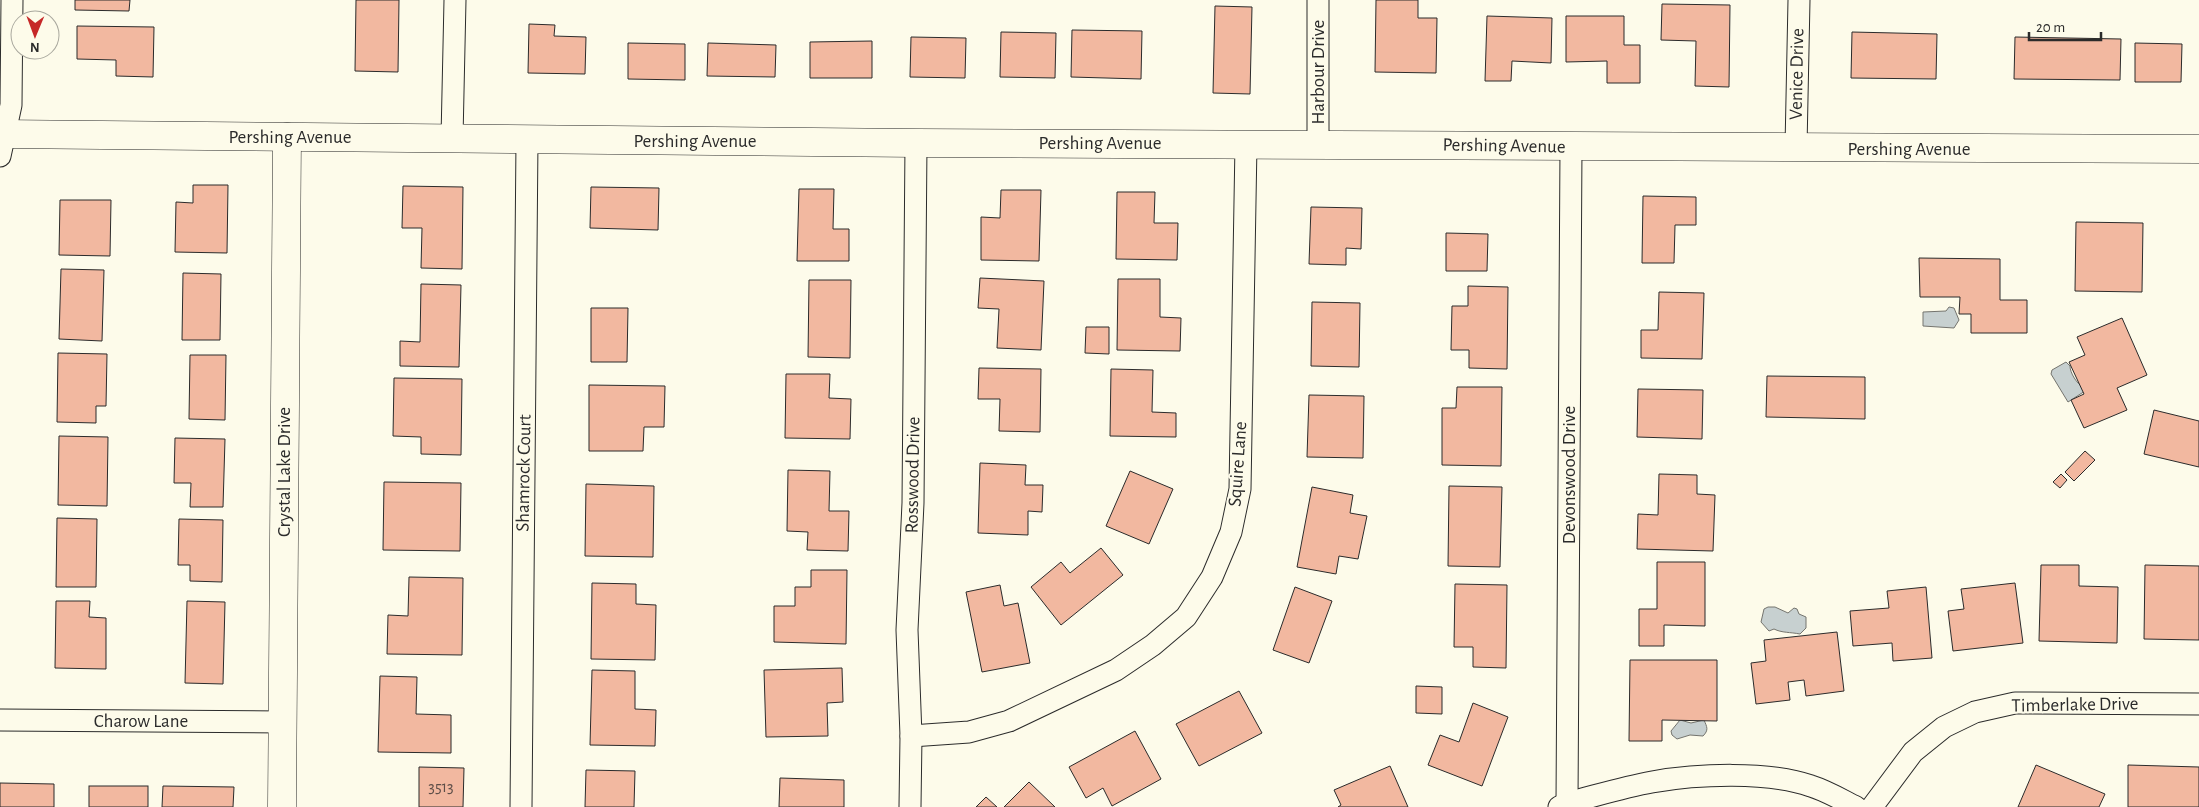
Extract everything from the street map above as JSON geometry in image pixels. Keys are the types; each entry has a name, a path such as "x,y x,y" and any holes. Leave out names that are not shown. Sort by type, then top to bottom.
{"street":[{"path":"1,142 10,105 12,0"},
{"path":"452,138 455,0"},
{"name":"Harbour Drive","path":"1318,0 1318,145"},
{"name":"Venice Drive","path":"1796,147 1799,0"},
{"name":"Pershing Avenue","path":"1,142 287,137 916,143 2199,149"},
{"name":"Crystal Lake Drive","path":"282,807 287,137"},
{"name":"Shamrock Court","path":"521,807 527,140"},
{"name":"Rosswood Drive","path":"910,807 911,736 907,630 913,503 916,143"},
{"name":"Squire Lane","path":"911,736 969,732 1009,721 1116,670 1153,645 1186,617 1212,577 1231,532 1240,490 1246,144"},
{"name":"Devonswood Drive","path":"1563,805 1571,147"},
{"name":"Timberlake Drive","path":"1872,807 1913,752 1944,726 1975,712 2016,703 2199,704"},
{"name":"Charow Lane","path":"0,720 282,722"},
{"path":"1563,805 1652,782 1703,777 1740,776 1776,778 1811,786 1856,807"}],"shaded area":[{"path":"1949,307 1954,308 1959,320 1954,328 1923,326 1923,312 1946,311"},
{"path":"2066,362 2070,366 2074,378 2085,391 2068,402 2051,374 2052,370"},
{"path":"1775,607 1788,613 1794,608 1797,609 1799,614 1806,617 1806,628 1800,634 1774,629 1769,631 1761,622 1764,609"},
{"path":"1680,720 1691,723 1704,720 1707,730 1703,736 1690,735 1677,739 1672,735 1671,731"}],"building":[{"path":"75,0 130,0 129,11 75,10"},
{"path":"356,0 399,0 398,72 355,71"},
{"path":"1376,0 1418,0 1418,18 1437,18 1436,73 1375,72"},
{"path":"1662,4 1730,5 1729,87 1695,86 1696,41 1661,40"},
{"path":"1215,6 1252,7 1250,94 1213,93"},
{"path":"1487,16 1552,18 1551,63 1512,61 1511,81 1485,81"},
{"path":"1566,16 1624,16 1624,45 1640,45 1640,83 1607,83 1607,61 1566,62"},
{"path":"529,24 555,25 554,36 586,37 585,74 528,73"},
{"path":"77,26 154,27 153,77 116,76 116,60 77,59"},
{"path":"1072,30 1142,31 1141,79 1071,77"},
{"path":"1001,32 1056,33 1055,78 1000,77"},
{"path":"1852,32 1937,34 1936,79 1851,78"},
{"path":"911,37 966,38 965,78 910,77"},
{"path":"2015,37 2121,39 2120,80 2014,79"},
{"path":"872,41 872,78 810,78 810,42"},
{"path":"628,43 685,44 685,80 628,79"},
{"path":"708,43 776,45 775,77 707,76"},
{"path":"2135,43 2182,44 2181,82 2135,82"},
{"path":"193,185 228,185 227,253 175,252 176,202 193,203"},
{"path":"403,186 463,187 462,269 421,268 422,228 402,228"},
{"path":"591,187 659,188 658,230 590,228"},
{"path":"799,189 834,189 833,229 849,229 849,261 797,261"},
{"path":"1001,190 1041,190 1039,261 981,260 981,217 1000,218"},
{"path":"1117,192 1155,192 1154,223 1178,223 1177,260 1116,259"},
{"path":"1643,196 1696,197 1696,225 1675,225 1674,263 1642,263"},
{"path":"60,200 111,200 110,256 59,255"},
{"path":"1311,207 1362,208 1361,249 1346,248 1346,265 1309,264"},
{"path":"2076,222 2143,223 2142,292 2075,291"},
{"path":"1446,233 1488,234 1487,271 1446,271"},
{"path":"1919,258 2000,259 2000,300 2027,300 2027,333 1971,333 1971,314 1959,314 1960,297 1920,297"},
{"path":"61,269 104,270 102,341 59,339"},
{"path":"183,273 221,274 220,340 182,340"},
{"path":"980,278 1044,281 1041,350 997,348 999,309 978,308"},
{"path":"1118,279 1160,279 1160,317 1181,318 1180,351 1117,350"},
{"path":"809,280 851,280 850,358 808,357"},
{"path":"421,284 461,285 459,367 400,366 400,341 420,342"},
{"path":"1468,286 1508,287 1507,369 1469,368 1469,350 1451,350 1452,306 1468,306"},
{"path":"1659,292 1704,293 1702,359 1641,358 1641,330 1658,330"},
{"path":"1312,302 1360,303 1359,367 1311,366"},
{"path":"591,308 628,308 627,362 591,362"},
{"path":"2122,318 2147,375 2117,388 2127,410 2084,428 2071,400 2084,394 2069,362 2085,355 2077,337"},
{"path":"1086,327 1109,327 1109,354 1085,353"},
{"path":"58,353 107,354 106,406 96,406 96,423 57,422"},
{"path":"190,355 226,355 225,420 189,419"},
{"path":"979,368 1041,369 1040,432 999,431 1000,399 978,399"},
{"path":"1111,369 1153,370 1152,412 1176,413 1176,437 1110,436"},
{"path":"786,374 830,374 829,398 851,399 850,439 785,438"},
{"path":"1767,376 1865,377 1865,419 1766,417"},
{"path":"394,378 462,379 461,455 421,454 421,437 393,436"},
{"path":"589,385 665,386 664,427 644,427 643,451 589,451"},
{"path":"1457,387 1502,387 1501,466 1442,465 1442,408 1456,408"},
{"path":"1638,389 1703,390 1702,439 1637,437"},
{"path":"1309,395 1364,396 1363,458 1307,457"},
{"path":"2154,410 2199,421 2199,467 2144,454"},
{"path":"59,436 108,437 107,506 58,505"},
{"path":"175,438 225,439 223,507 190,507 191,483 174,483"},
{"path":"2085,451 2095,460 2074,481 2065,472"},
{"path":"980,463 1026,465 1025,485 1043,485 1042,512 1028,511 1028,535 978,533"},
{"path":"788,470 830,471 829,511 849,511 848,551 807,550 808,532 787,531"},
{"path":"1130,471 1173,489 1149,544 1106,526"},
{"path":"1659,474 1697,475 1697,494 1715,495 1713,551 1637,549 1638,514 1658,515"},
{"path":"2061,474 2067,480 2060,488 2053,482"},
{"path":"384,482 461,483 460,551 383,550"},
{"path":"586,484 654,486 653,557 585,556"},
{"path":"1449,486 1502,487 1500,567 1448,566"},
{"path":"1312,487 1353,495 1350,513 1367,516 1358,559 1339,556 1336,574 1297,567"},
{"path":"57,518 97,519 96,587 56,587"},
{"path":"179,519 223,520 222,582 190,581 190,565 178,565"},
{"path":"1101,548 1123,575 1061,625 1031,587 1061,562 1070,573"},
{"path":"1657,562 1705,562 1705,626 1664,625 1664,646 1639,646 1639,609 1657,609"},
{"path":"2041,565 2079,565 2079,586 2118,587 2117,643 2039,641"},
{"path":"2145,565 2199,566 2199,640 2144,639"},
{"path":"811,570 847,570 846,644 774,642 774,606 795,606 795,587 811,587"},
{"path":"409,577 463,578 462,655 387,654 388,615 408,616"},
{"path":"592,583 636,584 636,604 656,605 655,660 591,659"},
{"path":"2015,583 2023,643 1953,651 1948,611 1964,609 1961,589"},
{"path":"1455,584 1507,585 1506,668 1473,667 1473,647 1454,647"},
{"path":"1000,585 1004,606 1018,603 1030,663 982,672 966,592"},
{"path":"1295,587 1332,601 1309,663 1273,650"},
{"path":"1926,587 1932,658 1893,661 1892,643 1853,646 1850,611 1889,608 1887,591"},
{"path":"56,601 90,601 89,617 106,618 106,669 55,668"},
{"path":"187,601 225,602 223,684 185,683"},
{"path":"1837,632 1844,691 1806,696 1804,680 1788,682 1790,700 1756,704 1751,663 1766,661 1764,640"},
{"path":"1630,660 1717,660 1717,721 1662,720 1662,741 1629,741"},
{"path":"842,668 843,702 827,703 828,736 766,737 764,670"},
{"path":"592,670 635,671 635,709 656,710 655,746 590,745"},
{"path":"380,676 417,677 416,714 451,715 451,753 378,752"},
{"path":"1416,686 1442,687 1442,714 1416,713"},
{"path":"1239,691 1262,733 1199,766 1176,724"},
{"path":"1473,703 1508,717 1482,786 1428,765 1440,735 1459,742"},
{"path":"1135,731 1161,779 1112,806 1103,788 1086,798 1069,767"},
{"path":"2036,765 2105,794 2099,807 2018,807"},
{"path":"2128,765 2199,767 2199,807 2128,807"},
{"path":"1390,766 1408,807 1338,807 1341,805 1334,790"},
{"path":"419,767 464,768 463,807 419,807"},
{"path":"586,770 635,771 634,807 585,807"},
{"path":"780,778 844,780 844,807 779,807"},
{"path":"1029,782 1055,807 1004,807"},
{"path":"0,783 54,784 54,807 0,807"},
{"path":"89,786 148,786 148,807 89,807"},
{"path":"163,786 234,787 233,807 162,807"},
{"path":"986,797 997,807 976,807"}]}
